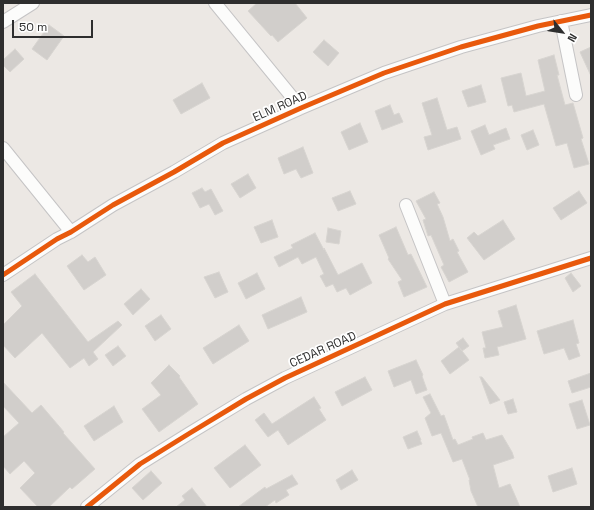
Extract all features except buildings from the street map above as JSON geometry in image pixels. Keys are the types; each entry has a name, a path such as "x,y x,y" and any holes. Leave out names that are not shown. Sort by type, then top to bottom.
{"street":[{"path":"3,22 33,3"},
{"path":"214,3 301,108"},
{"name":"ELM ROAD","path":"3,275 57,239 71,232 113,205 223,144 301,108 384,73 461,47 538,26 591,15"},
{"path":"561,21 576,95"},
{"path":"3,148 71,232"},
{"path":"406,205 445,304"},
{"name":"CEDAR ROAD","path":"87,507 140,464 246,399 285,378 445,304 591,258"}],"cycle path":[{"path":"3,275 57,239 71,232 113,205 174,172 223,143 301,108 384,73 461,47 538,26 591,15"},
{"path":"87,507 140,464 246,399 285,378 445,304 591,258"}]}
